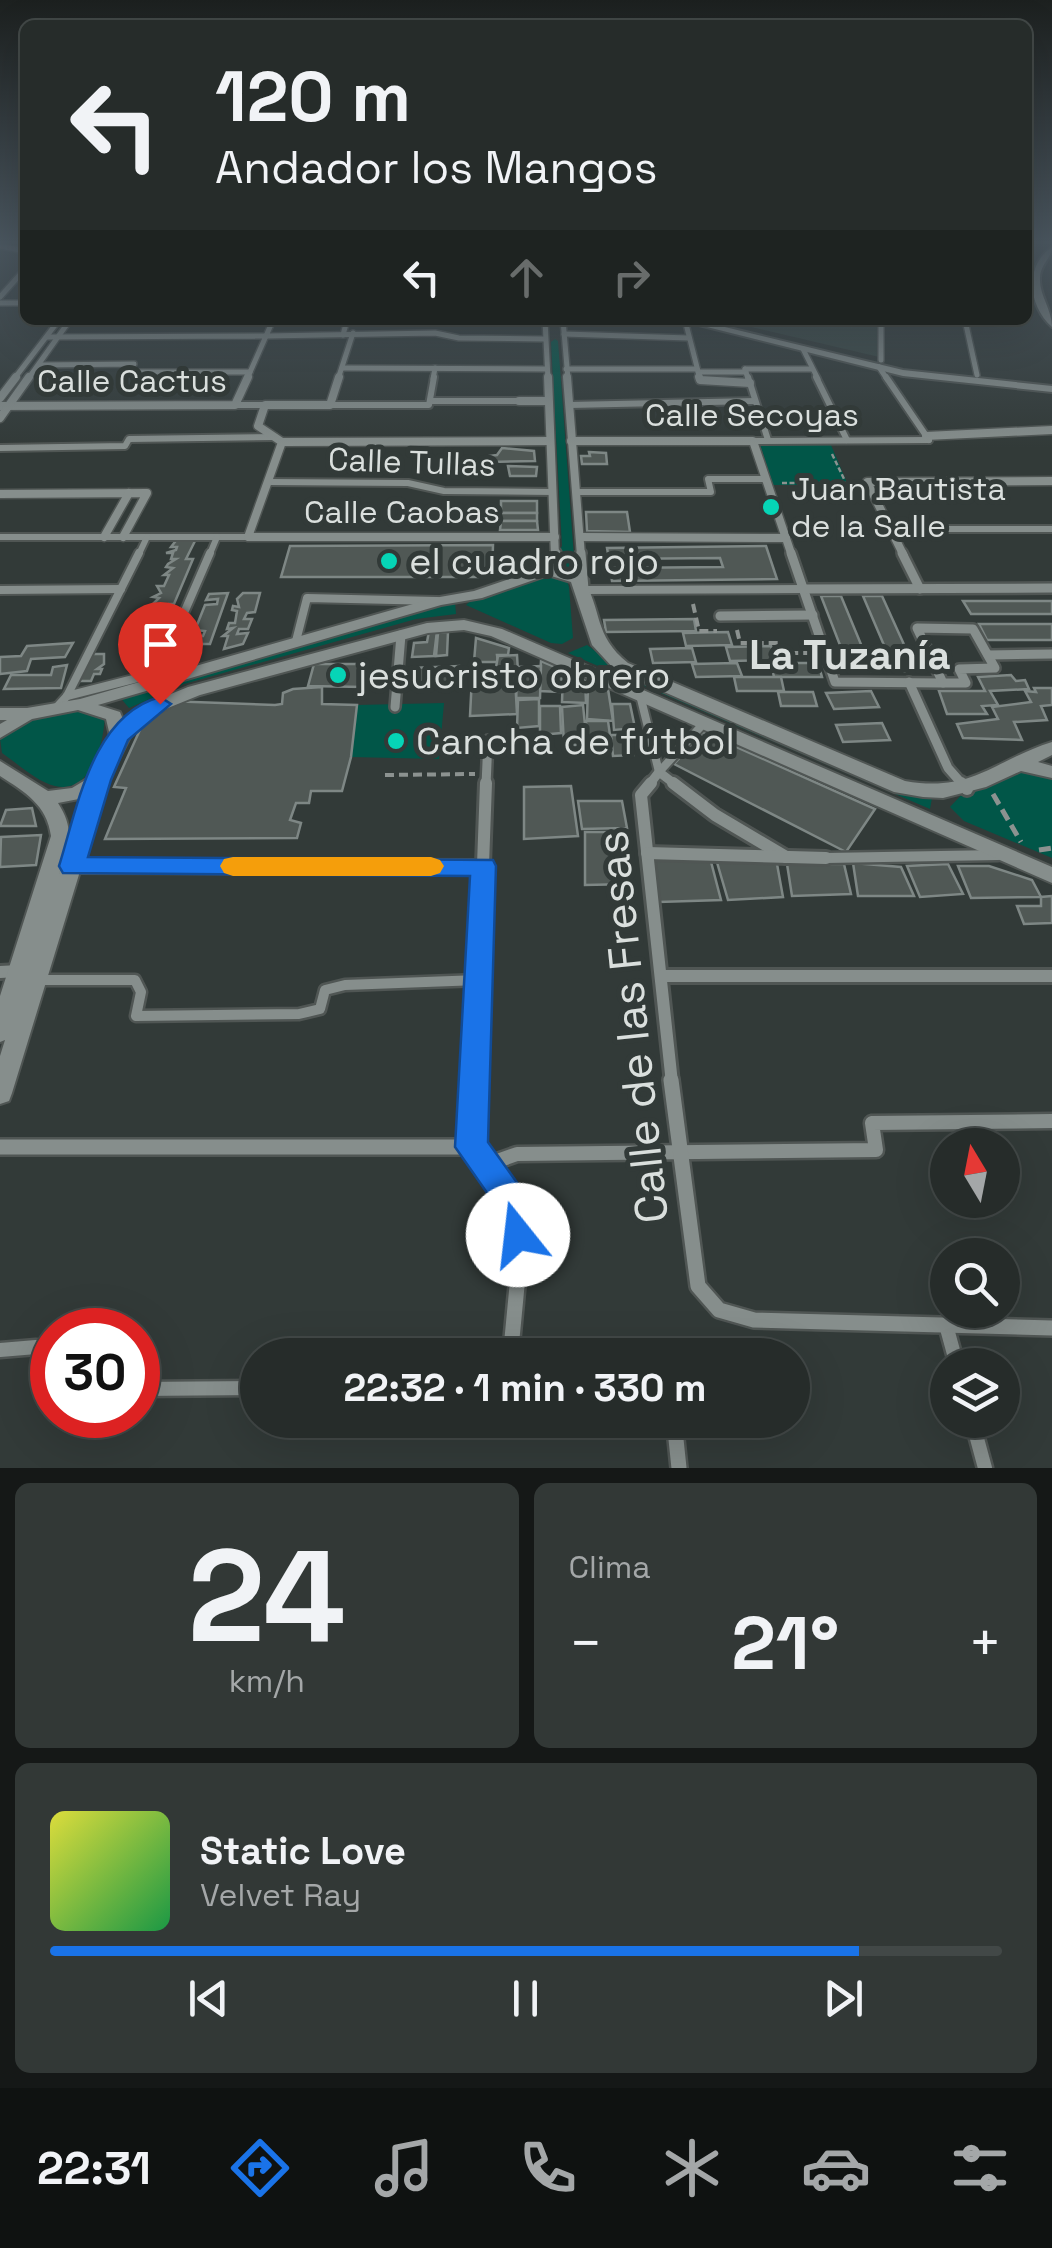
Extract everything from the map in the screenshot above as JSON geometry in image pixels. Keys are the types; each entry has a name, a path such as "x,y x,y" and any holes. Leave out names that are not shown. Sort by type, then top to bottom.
{"street":[{"path":"0,418 3,403 55,325"},
{"path":"3,403 38,365 66,325"},
{"path":"235,406 271,325"},
{"path":"343,334 346,325"},
{"path":"544,325 556,537 556,554 548,570"},
{"path":"563,325 584,590 593,637 599,648 622,667 901,786 937,794 986,781 1052,748"},
{"path":"686,325 700,380 750,383"},
{"path":"706,325 864,360"},
{"path":"737,325 924,376 1052,390"},
{"path":"881,325 880,364 926,436 1052,430"},
{"path":"967,325 977,375"},
{"path":"46,338 353,333 546,340 689,338"},
{"path":"330,405 353,333"},
{"path":"802,348 848,440"},
{"path":"38,365 134,364 128,372 250,372"},
{"path":"880,364 1052,382"},
{"path":"342,368 547,369"},
{"path":"278,440 258,426 265,406 429,405 436,368"},
{"path":"566,369 812,369"},
{"path":"746,371 768,440"},
{"path":"570,406 755,400"},
{"path":"430,401 548,401"},
{"name":"Calle Cactus","path":"3,403 265,406"},
{"name":"Calle Secoyas","path":"570,441 929,440 926,436"},
{"path":"0,448 124,446 129,439 550,441"},
{"path":"0,536 248,537 278,440"},
{"path":"752,440 835,682 909,682 943,682 966,682 959,669 995,668 973,629 916,628 943,682"},
{"path":"553,492 711,492 708,479 766,481"},
{"path":"920,588 867,482 1052,481"},
{"name":"Calle Tullas","path":"268,482 408,482 444,490 553,492"},
{"path":"104,537 129,493"},
{"path":"0,494 147,493 123,537"},
{"path":"890,529 1052,530"},
{"path":"68,702 147,537"},
{"path":"156,677 217,537"},
{"name":"Calle Caobas","path":"248,537 556,537"},
{"path":"580,537 786,538"},
{"path":"0,732 28,714 68,702 477,594 548,570 578,579 584,590"},
{"path":"584,590 1052,588"},
{"path":"0,590 121,589"},
{"path":"477,594 465,610 481,628"},
{"path":"720,616 812,615"},
{"path":"0,1032 19,974 99,780 118,737 131,722 167,701 444,625 481,628 551,656 1052,875"},
{"path":"395,707 402,635"},
{"path":"551,656 581,653 593,637"},
{"path":"988,655 1052,654"},
{"path":"909,682 948,768 963,790"},
{"path":"640,695 659,772 715,816 786,857"},
{"path":"68,702 114,716 118,737"},
{"path":"0,714 28,714"},
{"name":"Calle de las Fresas","path":"704,723 641,795 679,1152 698,1286 718,1310 754,1320 930,1325"},
{"path":"488,740 472,1147 516,1205 519,1266 513,1338"},
{"path":"1018,764 1052,772"},
{"path":"4,774 46,798 60,825 63,866"},
{"path":"46,798 76,794 99,780"},
{"path":"961,835 949,810 963,790"},
{"path":"647,853 826,858 1004,854"},
{"path":"63,866 484,866"},
{"path":"19,974 135,980 141,992 136,1016 299,1014 320,1009 326,990 345,985 478,980"},
{"path":"0,1093 19,974"},
{"path":"661,976 1052,976"},
{"path":"486,1165 517,1154 876,1150 872,1123 1052,1121"},
{"path":"0,1148 472,1147"},
{"path":"1020,1327 1052,1328"},
{"path":"0,1350 30,1348"},
{"path":"160,1389 240,1388"},
{"path":"676,1438 680,1468"},
{"path":"977,1438 985,1468"}],"lane":[{"path":"296,641 307,598 439,601"}],"path":[{"path":"826,440 845,483"},
{"path":"766,481 867,482"},
{"path":"690,590 699,631 718,630"},
{"path":"737,630 740,643 778,643 781,653 825,652"},
{"path":"385,775 487,774"},
{"path":"986,781 1026,851"}],"shaded area":[{"path":"742,325 878,325 879,357"}],"green space":[{"path":"555,339 575,571 550,568 562,546 551,342"},
{"path":"758,438 828,438 848,485 773,485"},
{"path":"550,577 567,581 569,587 573,638 562,644 551,643 466,605 477,595"},
{"path":"455,602 456,614 416,619 184,684 129,708 119,696"},
{"path":"587,645 613,664 897,782 934,787 930,809 568,653"},
{"path":"444,703 439,759 351,757 357,705"},
{"path":"81,704 105,711 99,749 88,774 79,782 68,787 48,784 2,753 0,738 27,714"},
{"path":"1018,764 1052,773 1052,858 964,821 950,807 967,789"}],"building":[{"path":"502,448 534,451 535,461 491,462 489,456 497,455"},
{"path":"589,452 606,453 607,464 582,464 581,456 590,456"},
{"path":"508,466 537,467 536,476 510,476"},
{"path":"501,501 537,501 537,513 501,513"},
{"path":"586,512 627,512 630,532 587,531"},
{"path":"501,513 537,513 537,521 501,521"},
{"path":"501,521 537,521 538,530 500,530"},
{"path":"178,538 196,539 186,559 193,559 174,604 169,604 158,628 164,628 153,654 133,653 133,641 141,638 135,638 146,627 138,621 147,613 141,612 159,598 153,597 161,593 157,586 164,586 169,575 164,575 173,568 166,567 176,559 171,559 173,553 166,553 176,550 177,547 171,547"},
{"name":"el cuadro rojo","path":"493,545 492,577 281,577 290,546"},
{"path":"766,546 777,579 612,581 610,568 723,567 720,558 609,559 607,548"},
{"path":"228,593 210,644 190,644 193,636 203,636 205,631 195,630 205,605 217,604 218,599 206,600 209,594"},
{"path":"243,593 260,593 255,612 247,613 244,619 252,619 248,629 239,629 237,634 248,633 243,644 224,649 228,636 223,636 233,628 227,629 229,623 235,623 237,611 232,610 233,606 239,607 237,599"},
{"path":"821,596 841,596 872,671 850,671"},
{"path":"863,596 882,596 916,671 895,671"},
{"path":"963,601 1052,601 1052,614 971,614"},
{"path":"694,619 696,631 606,632 604,620"},
{"path":"979,624 1052,624 1052,640 987,640"},
{"path":"429,631 437,631 434,656 412,657 414,643 427,642"},
{"path":"448,632 447,655 436,656 438,633"},
{"path":"728,632 732,645 686,646 683,633"},
{"path":"476,638 509,648 508,655 497,655 498,662 474,662"},
{"path":"73,643 65,657 31,659 27,671 0,674 0,657 21,656 27,646"},
{"path":"771,646 776,660 730,661 726,647"},
{"path":"692,648 696,662 653,663 650,649"},
{"path":"89,654 104,654 104,664 97,669 102,669 100,674 94,674 91,681 75,681"},
{"path":"517,655 518,672 495,673 498,656"},
{"path":"541,661 562,670 561,692 539,691"},
{"path":"737,663 742,676 696,677 692,664"},
{"path":"771,663 818,663 822,677 774,677"},
{"name":"jesucristo obrero","path":"314,664 366,664 364,687 308,686"},
{"path":"67,665 61,688 4,689 11,675 51,675 53,667"},
{"path":"459,666 459,685 410,686 412,668"},
{"path":"541,666 540,698 516,698 518,667"},
{"path":"563,674 585,678 586,703 562,702"},
{"path":"1011,675 1016,681 1025,680 1029,689 990,691 998,705 982,706 987,714 947,714 939,691 985,691 978,677"},
{"path":"472,677 515,677 517,714 470,716"},
{"path":"734,677 781,677 784,691 737,691"},
{"path":"588,686 608,689 613,721 587,719"},
{"path":"322,687 322,704 357,705 351,757 342,791 311,791 309,803 296,803 290,820 301,823 297,838 105,839 126,788 114,787 144,721 167,701 275,705 282,704 283,693 293,689"},
{"path":"1034,688 1052,688 1052,705 1041,706 1047,720 1014,722 1022,740 963,738 957,724 998,719 992,707 1031,702 1025,691 1036,692"},
{"path":"871,691 879,707 834,709 826,693"},
{"path":"778,692 813,692 817,706 781,706"},
{"path":"539,699 539,726 517,728 518,700"},
{"path":"612,704 630,704 635,728 614,730"},
{"path":"583,705 587,745 564,745 562,707"},
{"path":"540,706 560,706 561,733 540,735"},
{"path":"586,721 608,721 612,749 587,749"},
{"path":"882,723 890,740 843,742 836,725"},
{"path":"636,729 638,739 629,740 633,755 613,756 611,735 627,735 626,730"},
{"path":"703,732 875,809 846,852 674,764"},
{"path":"571,786 578,836 524,839 524,787"},
{"path":"578,801 622,801 627,828 582,829"},
{"path":"32,808 36,826 0,826 6,810"},
{"path":"585,832 627,832 631,884 585,885"},
{"path":"41,835 36,865 0,867 1,837"},
{"path":"653,857 710,858 721,900 659,902"},
{"path":"716,859 777,864 783,897 728,900"},
{"path":"853,863 901,867 914,896 858,896"},
{"path":"787,864 844,864 851,894 792,896"},
{"path":"948,864 963,894 920,897 907,866"},
{"path":"958,866 989,866 1032,880 1041,897 971,898"},
{"path":"1052,896 1052,923 1024,924 1017,906 1041,906 1041,897"}],"slow traffic":[{"path":"233,866 431,866"}],"place":[{"name":"Juan Bautista de la Salle","path":"771,507"},
{"name":"el cuadro rojo","path":"389,561"},
{"name":"jesucristo obrero","path":"338,675"},
{"name":"Cancha de fútbol","path":"396,741"}],"district":[{"name":"La Tuzanía","path":"850,655"}],"route":[{"path":"160,704 131,722 118,737 99,780 72,866 484,866 472,1147 516,1205 518,1235"}]}
